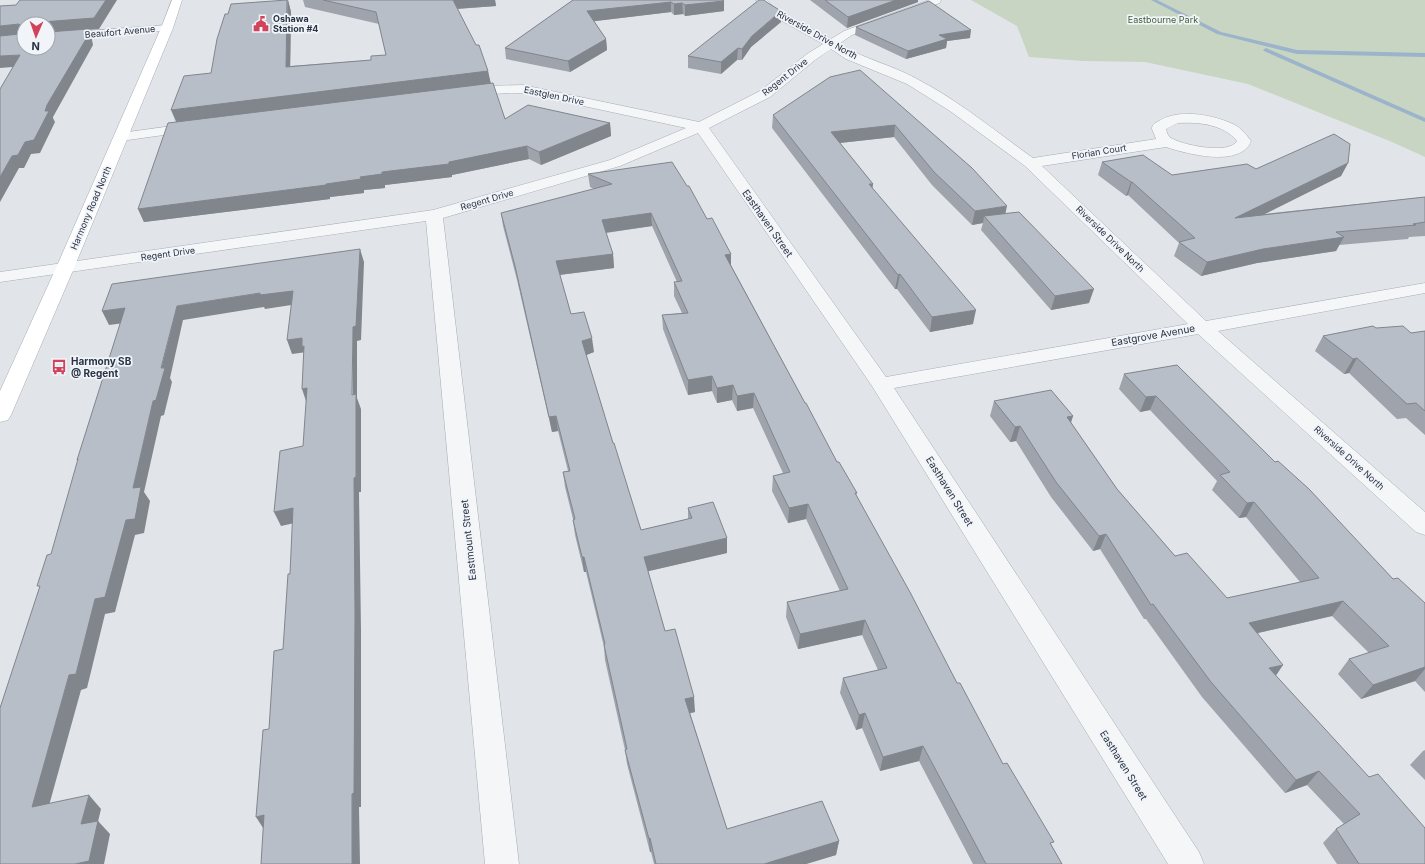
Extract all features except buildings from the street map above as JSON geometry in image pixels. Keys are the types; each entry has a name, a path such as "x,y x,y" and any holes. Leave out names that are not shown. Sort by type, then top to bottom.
{"main road":[{"name":"Harmony Road North","path":"0,415 66,268 167,28 177,0"}],"street":[{"name":"Riverside Drive North","path":"761,0 772,10 850,56 912,81 955,108 1030,162 1202,327 1425,526"},
{"name":"Regent Drive","path":"0,277 434,215 615,163 701,127 764,94 811,57 848,33 936,1"},
{"name":"Beaufort Avenue","path":"56,37 167,28"},
{"name":"Eastglen Drive","path":"455,94 486,90 523,89 701,127"},
{"name":"Florian Court","path":"1030,162 1167,142 1197,151 1212,153 1236,150 1242,146 1244,141 1241,135 1222,125 1210,121 1182,118 1163,123 1159,127 1159,132 1162,138 1167,142"},
{"path":"121,137 211,125"},
{"name":"Easthaven Street","path":"701,127 881,384 1187,864"},
{"name":"Eastmount Street","path":"434,215 502,864"},
{"name":"Eastgrove Avenue","path":"881,384 1425,288"}],"green space":[{"name":"Eastbourne Park","path":"971,0 1425,0 1425,157 1392,142 1248,84 1145,62 1083,61 1029,57 1017,26"}],"waterway":[{"path":"1153,0 1219,33 1297,52 1425,55"},
{"path":"1266,50 1425,120"}],"place":[{"name":"Oshawa Station #4","path":"261,24"},
{"name":"Harmony SB @ Regent","path":"59,367"}]}
